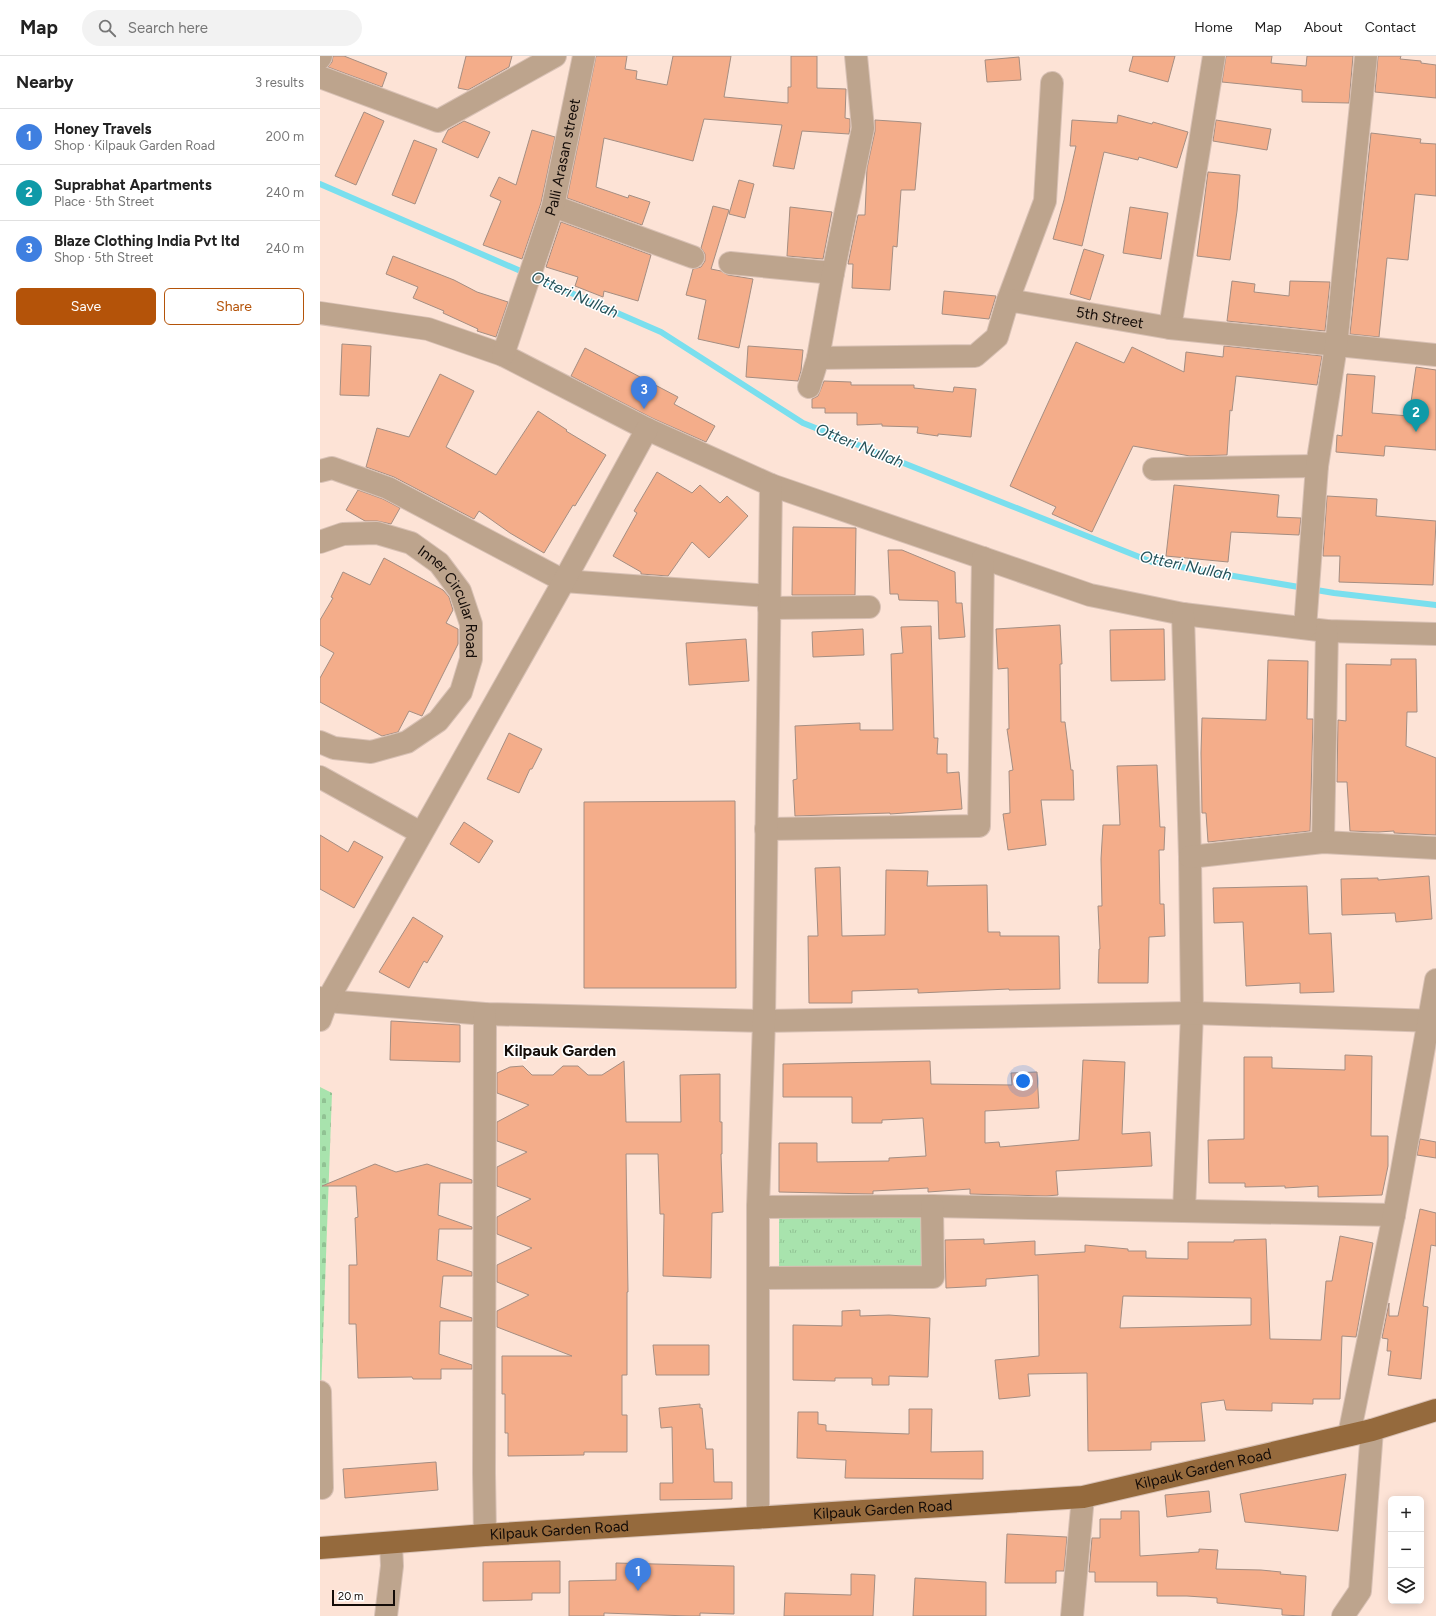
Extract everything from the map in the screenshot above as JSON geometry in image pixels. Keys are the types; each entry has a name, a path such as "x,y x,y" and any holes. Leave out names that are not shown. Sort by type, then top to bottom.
{"main road":[{"name":"Kilpauk Garden Road","path":"320,1548 485,1535 1083,1497 1372,1430 1436,1410"}],"street":[{"path":"320,77 438,121 555,56"},
{"name":"Palli Arasan street","path":"503,355 553,206 584,56"},
{"path":"809,387 818,358 833,273 863,128 856,56"},
{"path":"1170,328 1214,56"},
{"path":"1306,618 1317,466 1336,346 1366,56"},
{"path":"818,358 975,356 997,337 1008,300 1045,201 1052,83"},
{"path":"553,206 693,256"},
{"path":"730,263 833,273"},
{"name":"5th Street","path":"1008,300 1170,328 1436,356"},
{"path":"320,313 428,329 503,355 647,428 770,485 1090,595 1183,614 1306,618 1327,632 1436,634"},
{"path":"647,428 564,581 322,1006 485,1014 764,1020 1192,1013 1432,1020"},
{"path":"1154,469 1317,466"},
{"path":"320,471 332,468 388,488 564,581 769,602 869,607"},
{"path":"758,1518 758,1207 764,1020 770,485"},
{"name":"Inner Circular Road","path":"320,542 343,534 378,533 411,543 439,563 460,591 471,624 471,658 461,692 438,721 407,742 371,752 334,748 320,742"},
{"path":"766,829 979,826 983,558"},
{"path":"1183,614 1190,857 1192,1013 1184,1211"},
{"path":"1323,842 1327,632"},
{"path":"461,692 491,710"},
{"path":"320,777 421,833"},
{"path":"1190,857 1323,842 1436,848"},
{"path":"1349,1435 1432,1020 1436,980"},
{"path":"485,1014 485,1535"},
{"path":"758,1207 932,1206 1394,1215"},
{"path":"758,1278 933,1277 932,1206"},
{"path":"320,1392 322,1488"},
{"path":"1343,1616 1360,1591 1372,1430"},
{"path":"1072,1616 1083,1497"},
{"path":"386,1616 392,1566 391,1543"}],"green space":[{"path":"320,1087 332,1093 320,1420"},
{"path":"779,1217 922,1217 922,1266 779,1266"}],"building":[{"path":"333,56 344,56 387,73 382,87 328,67 332,62"},
{"path":"466,56 512,56 509,67 468,90 458,88"},
{"path":"596,56 627,56 625,69 637,71 636,79 667,85 673,56 731,56 724,97 788,103 788,87 791,87 791,56 817,56 817,88 846,89 845,118 850,119 849,134 802,131 794,169 773,166 782,125 704,119 693,161 604,138 596,187 628,198 629,195 650,202 642,225 567,198"},
{"path":"1133,56 1175,56 1168,82 1129,71"},
{"path":"1226,56 1272,56 1271,63 1306,66 1307,56 1353,56 1349,103 1302,102 1302,90 1222,82"},
{"path":"1378,56 1401,56 1400,59 1421,61 1421,63 1436,65 1436,98 1375,92"},
{"path":"1019,57 1021,80 987,82 985,60"},
{"path":"364,112 384,121 356,185 335,176"},
{"path":"1118,115 1152,124 1153,122 1188,132 1177,168 1139,157 1138,160 1104,152 1082,246 1053,239 1064,200 1076,146 1070,146 1072,120 1117,123"},
{"path":"875,120 921,123 915,190 901,190 897,247 893,246 890,290 852,288 853,264 848,264 858,215 865,215 867,168 875,131"},
{"path":"1216,120 1271,129 1267,150 1213,141"},
{"path":"464,121 490,132 478,158 442,142 448,130"},
{"path":"532,130 555,137 541,203 522,259 483,245 501,201 490,196 499,177 516,185"},
{"path":"1371,133 1421,139 1420,143 1436,144 1436,196 1415,194 1408,260 1387,258 1379,337 1350,334"},
{"path":"414,140 437,149 415,204 392,195"},
{"path":"1208,172 1240,175 1237,211 1230,260 1197,256"},
{"path":"739,180 754,184 745,218 729,214"},
{"path":"713,206 729,210 711,269 721,271 728,275 753,279 739,348 698,339 706,300 686,295 693,269 701,267 705,261 705,254 701,248"},
{"path":"790,207 832,212 823,259 787,256"},
{"path":"1130,207 1168,213 1161,259 1123,253"},
{"path":"561,222 651,255 638,301 604,291 603,297 575,286 578,277 546,267"},
{"path":"1084,249 1104,255 1090,300 1070,294"},
{"path":"393,256 454,280 477,292 508,302 496,337 477,331 478,329 443,313 444,311 413,298 418,287 386,274"},
{"path":"1232,281 1255,284 1254,292 1289,296 1290,281 1330,282 1325,331 1227,321"},
{"path":"944,291 996,296 989,319 942,314"},
{"path":"1076,342 1124,363 1132,347 1184,372 1186,352 1223,357 1224,346 1322,356 1317,385 1236,376 1232,411 1230,410 1227,455 1190,456 1133,446 1092,532 1052,514 1056,507 1010,486"},
{"path":"342,344 371,346 369,396 340,395"},
{"path":"748,346 803,350 801,371 798,381 746,377"},
{"path":"585,348 678,397 674,404 715,426 706,442 652,418 571,376"},
{"path":"1416,367 1436,370 1436,450 1385,446 1384,456 1336,452 1337,435 1342,436 1347,374 1375,376 1372,413 1409,416"},
{"path":"440,374 474,391 446,447 496,475 538,411 567,430 566,431 606,455 544,553 510,533 479,511 474,519 394,477 366,467 377,428 409,437"},
{"path":"824,381 851,382 851,385 914,385 914,388 953,392 954,387 976,389 971,437 938,434 938,436 917,433 918,427 882,426 882,424 857,425 857,413 825,413 825,408 812,408 812,399 818,396"},
{"path":"657,472 692,493 700,485 720,503 727,496 748,516 709,558 692,542 668,576 641,574 641,572 613,556 637,513 634,511"},
{"path":"1174,485 1279,495 1277,517 1301,518 1299,535 1231,532 1228,562 1166,556"},
{"path":"358,490 383,499 400,508 391,524 377,521 365,521 346,510"},
{"path":"1327,496 1377,499 1376,516 1436,521 1433,585 1339,582 1340,556 1323,556"},
{"path":"793,527 856,528 855,595 792,595"},
{"path":"888,550 902,550 955,572 956,603 962,603 965,637 939,639 938,601 899,600 898,594 890,594"},
{"path":"384,558 443,590 449,597 453,610 446,623 458,629 458,644 422,716 409,711 398,732 382,736 320,702 320,678 334,653 320,645 320,620 333,598 331,597 343,572 370,585"},
{"path":"1060,625 1062,664 1060,664 1061,722 1065,722 1071,770 1073,770 1074,800 1041,800 1046,845 1008,850 1003,814 1010,813 1009,771 1013,770 1007,729 1009,729 1008,668 998,669 996,629"},
{"path":"931,626 934,738 938,738 937,754 947,754 947,773 959,772 962,809 890,814 795,816 793,780 797,779 795,726 860,723 860,730 893,730 891,654 903,653 901,627"},
{"path":"863,629 864,655 813,657 812,632"},
{"path":"1164,629 1165,680 1111,681 1110,630"},
{"path":"746,639 749,681 689,685 686,643"},
{"path":"1391,659 1416,659 1417,712 1407,712 1406,746 1436,758 1436,835 1394,833 1394,831 1350,831 1347,782 1337,782 1338,720 1346,721 1346,664 1391,665"},
{"path":"1268,660 1308,661 1307,719 1313,719 1310,831 1208,842 1206,813 1202,813 1202,718 1266,720"},
{"path":"509,733 542,749 532,769 530,769 519,793 487,779"},
{"path":"1157,765 1160,827 1165,827 1164,850 1159,850 1160,904 1164,904 1165,936 1149,937 1148,983 1098,983 1100,949 1098,906 1102,906 1101,859 1103,825 1120,825 1117,766"},
{"path":"735,801 736,988 584,988 584,802"},
{"path":"464,822 493,841 479,863 450,844"},
{"path":"320,835 348,852 354,841 383,857 354,908 320,889"},
{"path":"840,867 842,936 885,935 886,870 928,871 927,886 987,885 988,932 1000,932 1000,936 1059,936 1060,989 1009,989 918,993 918,989 852,991 852,1003 809,1003 808,936 818,936 815,868"},
{"path":"1429,876 1432,919 1396,922 1395,913 1342,915 1341,879 1378,878 1378,880"},
{"path":"1307,886 1309,934 1331,933 1334,992 1300,993 1300,983 1246,986 1243,922 1214,923 1213,888"},
{"path":"413,917 443,936 427,963 424,961 409,988 379,972"},
{"path":"391,1021 460,1025 460,1062 390,1060"},
{"path":"1345,1055 1372,1056 1371,1136 1388,1136 1388,1166 1382,1195 1318,1197 1318,1186 1285,1188 1285,1186 1245,1187 1245,1183 1209,1183 1208,1140 1244,1139 1244,1057 1272,1057 1272,1068 1345,1070"},
{"path":"1083,1060 1125,1062 1122,1134 1150,1132 1152,1166 1056,1171 1058,1195 1046,1196 970,1194 970,1189 928,1192 928,1188 873,1191 873,1194 779,1192 779,1143 817,1143 817,1162 889,1161 889,1158 926,1156 923,1118 882,1120 882,1123 852,1123 852,1097 783,1097 783,1064 930,1061 931,1084 1012,1085 1011,1073 1037,1072 1039,1108 985,1111 985,1143 999,1142 1000,1147 1079,1140"},
{"path":"624,1061 626,1122 681,1122 680,1075 720,1074 723,1212 712,1213 711,1278 663,1276 664,1214 660,1214 658,1154 626,1154 628,1292 627,1375 622,1375 622,1415 627,1415 627,1452 584,1452 584,1455 508,1456 508,1433 505,1433 505,1394 502,1394 502,1356 572,1356 497,1327 497,1311 529,1295 497,1282 497,1265 532,1248 497,1234 497,1217 531,1199 497,1186 497,1167 527,1152 497,1141 497,1122 529,1105 497,1093 497,1073 510,1067 523,1066 532,1075 553,1075 563,1066 578,1066 588,1075 602,1075"},
{"path":"1420,1139 1436,1142 1436,1158 1417,1155"},
{"path":"375,1164 396,1172 427,1164 472,1180 472,1183 440,1183 438,1215 472,1227 472,1229 439,1229 437,1260 472,1272 472,1276 443,1276 440,1307 472,1318 472,1321 440,1321 439,1354 472,1365 472,1369 441,1369 441,1379 413,1379 412,1377 358,1378 356,1324 349,1324 349,1265 357,1265 355,1218 358,1217 356,1186 322,1186"},
{"path":"1420,1209 1436,1213 1436,1246 1431,1245 1423,1306 1428,1307 1421,1379 1388,1375 1391,1351 1387,1351 1388,1339 1382,1338 1389,1303 1389,1316 1398,1316"},
{"path":"1340,1236 1373,1243 1356,1337 1342,1336 1340,1399 1313,1399 1313,1404 1272,1403 1272,1411 1226,1410 1224,1400 1201,1403 1205,1441 1151,1442 1151,1450 1088,1451 1087,1373 1028,1374 1030,1396 999,1399 995,1360 1039,1356 1038,1275 986,1279 986,1286 946,1288 945,1240 984,1239 984,1244 1035,1241 1035,1255 1085,1252 1085,1245 1128,1249 1128,1251 1146,1251 1146,1258 1188,1259 1188,1242 1234,1242 1234,1240 1266,1239 1270,1339 1321,1340 1326,1281 1332,1281","holes":["1123,1296 1251,1298 1251,1325 1120,1328"]},
{"path":"860,1310 860,1316 889,1315 930,1318 928,1377 889,1376 889,1385 872,1385 872,1378 835,1378 835,1381 793,1380 793,1325 842,1326 842,1311"},
{"path":"653,1345 709,1345 709,1375 656,1375"},
{"path":"700,1404 700,1408 702,1408 706,1449 713,1449 714,1482 732,1482 732,1499 660,1500 660,1483 673,1483 672,1427 661,1428 659,1408"},
{"path":"909,1409 932,1409 931,1452 983,1451 983,1479 845,1478 846,1460 797,1458 798,1412 818,1412 818,1424 826,1425 826,1431 909,1434"},
{"path":"436,1462 438,1490 345,1498 343,1469"},
{"path":"1346,1474 1338,1531 1245,1522 1240,1494"},
{"path":"1209,1491 1211,1512 1167,1517 1165,1495"},
{"path":"1121,1511 1139,1511 1140,1556 1199,1552 1199,1549 1218,1550 1216,1569 1261,1570 1281,1572 1280,1574 1306,1576 1304,1616 1282,1615 1282,1609 1217,1603 1217,1598 1157,1596 1157,1582 1095,1582 1095,1572 1089,1572 1092,1538 1100,1538 1100,1519 1121,1519"},
{"path":"1007,1534 1067,1537 1064,1571 1056,1571 1056,1583 1005,1583"},
{"path":"560,1561 560,1593 532,1593 532,1600 483,1601 483,1562"},
{"path":"616,1563 734,1566 734,1614 700,1613 700,1616 689,1616 604,1613 604,1616 569,1616 569,1581 616,1580"},
{"path":"851,1574 875,1575 873,1616 784,1616 785,1593 851,1595"},
{"path":"915,1578 986,1582 986,1616 913,1616"}],"waterway":[{"name":"Otteri Nullah","path":"320,184 661,332 803,423 1152,562 1334,593 1436,605"}],"place":[{"name":"Blaze Clothing India Pvt ltd","path":"644,409"},
{"name":"Suprabhat Apartments","path":"1416,432"},
{"name":"Honey Travels","path":"638,1591"}],"district":[{"name":"Kilpauk Garden","path":"560,1050"}]}
